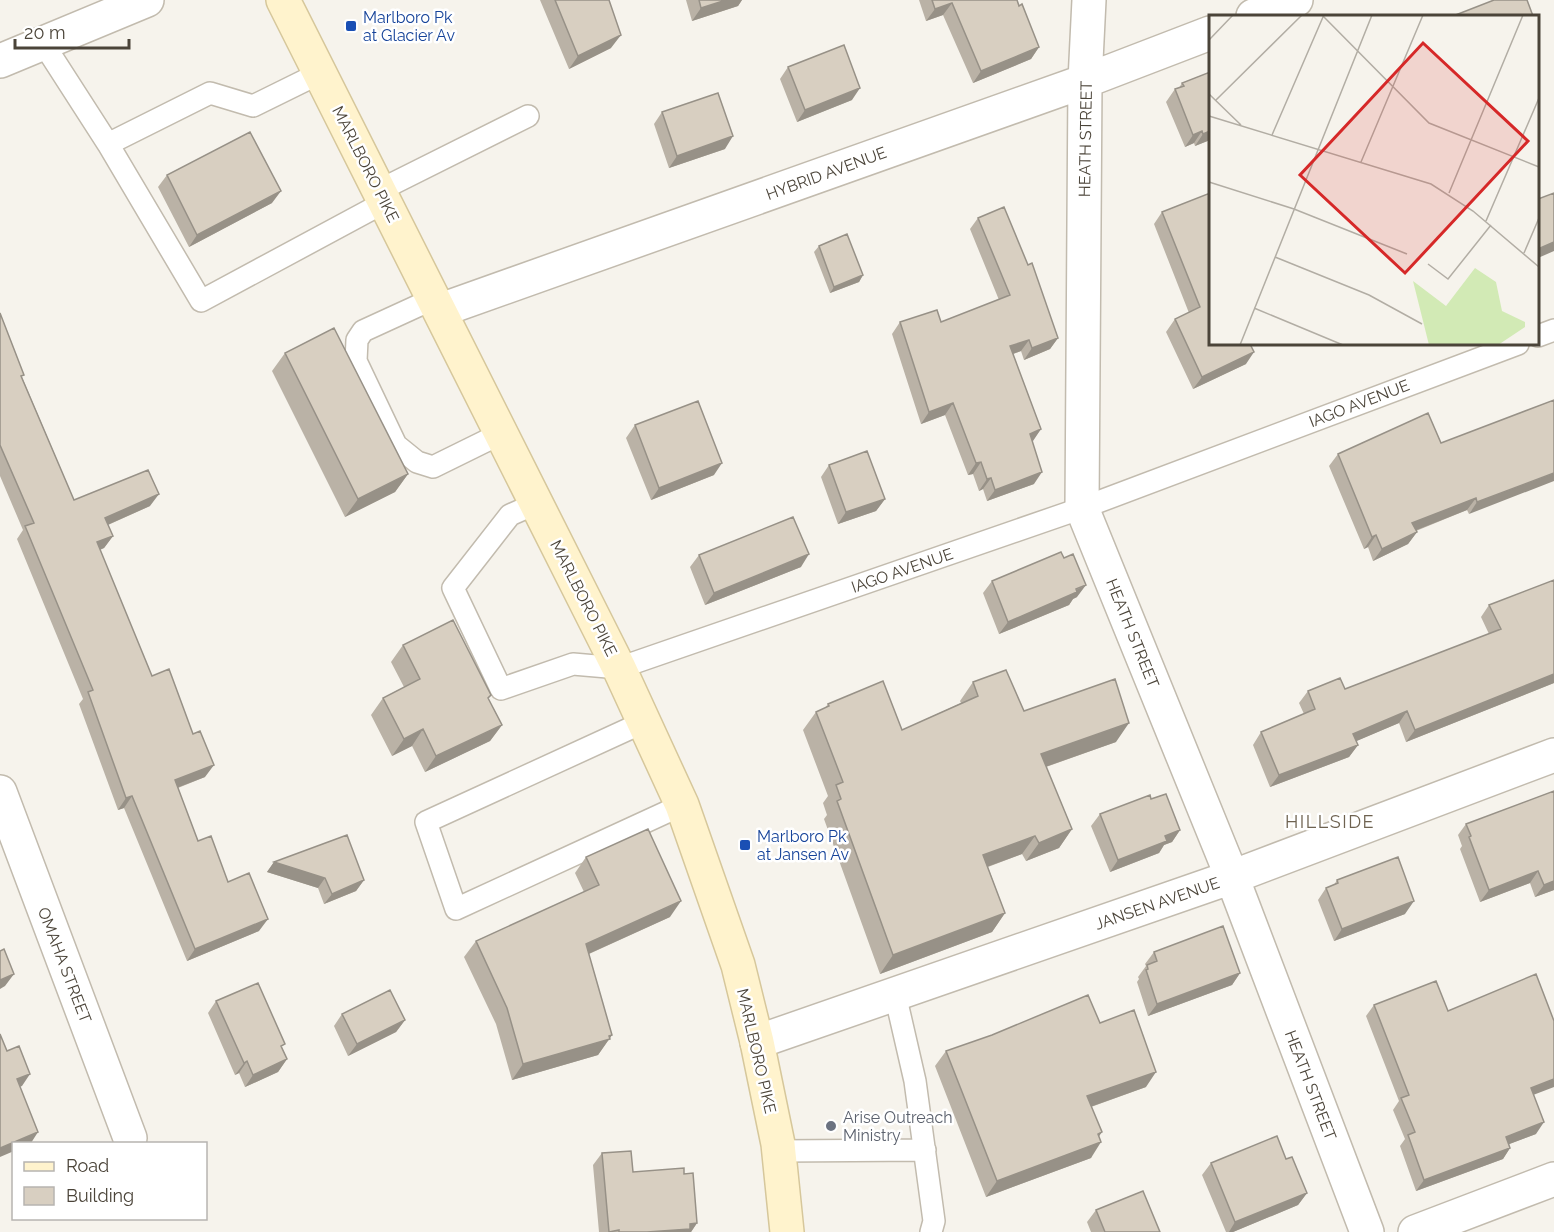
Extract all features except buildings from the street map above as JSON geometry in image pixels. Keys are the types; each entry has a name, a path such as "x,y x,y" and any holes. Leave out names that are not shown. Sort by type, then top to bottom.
{"main road":[{"name":"MARLBORO PIKE","path":"283,0 438,304 619,668 682,805 738,965 757,1042 778,1151 787,1232"}],"street":[{"path":"0,61 147,0"},
{"name":"HEATH STREET","path":"1089,0 1085,81 1082,508 1232,877 1367,1232"},
{"path":"1256,15 1296,0"},
{"name":"HYBRID AVENUE","path":"438,304 1085,81 1209,33"},
{"name":"JANSEN AVENUE","path":"757,1042 1232,877 1554,755"},
{"name":"OMAHA STREET","path":"3,811 130,1138"},
{"path":"1415,1232 1554,1179"}],"lane":[{"path":"43,43 108,144 201,301 528,116"},
{"path":"108,144 210,93 253,106 320,73"},
{"path":"438,304 363,331 357,340 356,361 396,445 417,462 433,467 502,433"},
{"path":"1539,336 1554,330"},
{"name":"IAGO AVENUE","path":"537,503 510,516 453,588 501,689 573,664 619,668 1082,508 1515,345"},
{"path":"644,722 426,822 456,909 682,805"},
{"path":"895,994 915,1081 934,1221 931,1232"},
{"path":"778,1151 925,1150"}],"place":[{"name":"Marlboro Pk at Glacier Av","path":"351,26"},
{"name":"Marlboro Pk at Jansen Av","path":"745,845"},
{"name":"Arise Outreach Ministry","path":"831,1126"}],"district":[{"name":"HILLSIDE","path":"1330,822"}]}
